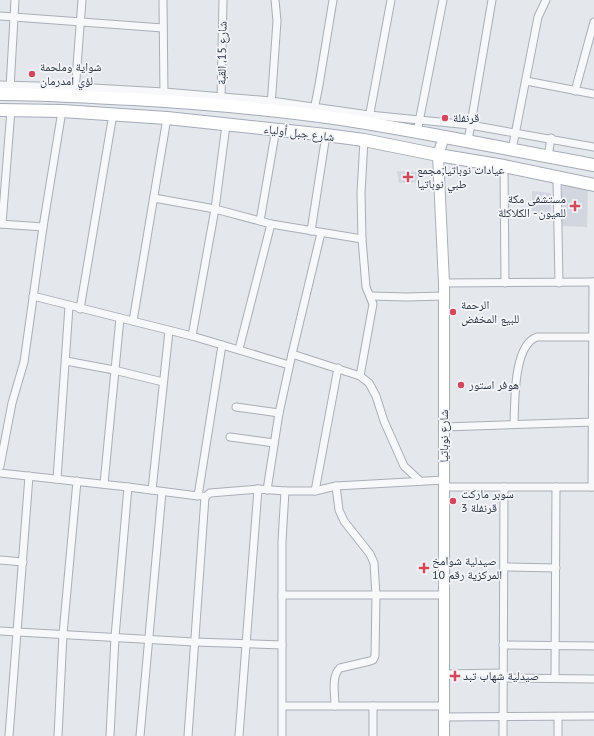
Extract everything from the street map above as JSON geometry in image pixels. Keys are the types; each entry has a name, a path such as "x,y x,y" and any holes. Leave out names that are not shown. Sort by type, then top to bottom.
{"main road":[{"name":"شارع جبل أولياء","path":"6,91 75,91 164,96 314,111 368,119 417,132 594,165"},
{"name":"شارع جبل أولياء","path":"5,110 62,111 167,118 326,135 364,140 438,155 504,166 594,186"}],"street":[{"path":"6,91 15,0"},
{"path":"75,91 82,0"},
{"path":"163,0 164,96"},
{"name":"شارع 15، القبة","path":"221,101 223,0"},
{"path":"271,106 276,28 275,0"},
{"path":"314,111 333,0"},
{"path":"391,0 368,119 419,119 470,124 594,147"},
{"path":"417,132 443,0"},
{"path":"468,141 492,0"},
{"path":"512,150 538,17 546,0"},
{"path":"0,16 163,28"},
{"path":"575,91 594,22"},
{"path":"526,81 594,94"},
{"path":"0,85 6,91"},
{"path":"5,110 1,224 43,227"},
{"path":"0,465 12,403 24,362 43,227 62,111"},
{"path":"80,309 113,114"},
{"path":"132,321 167,118"},
{"path":"192,336 215,209 226,125"},
{"path":"260,221 276,129"},
{"path":"311,231 326,135"},
{"name":"شارع نوباتيا","path":"444,137 438,155 444,283 444,736"},
{"path":"548,157 551,138"},
{"path":"360,376 373,308 373,300 366,287 362,239 361,193 364,140"},
{"path":"504,166 505,283"},
{"path":"557,178 559,283"},
{"path":"154,198 215,209 271,224 362,239"},
{"path":"239,349 271,224"},
{"path":"267,490 279,413 322,233"},
{"path":"0,473 104,484 197,497 210,493 258,488 285,492 315,491 336,486 420,481 504,487 593,487 594,282 444,283"},
{"path":"33,296 222,344 290,365"},
{"path":"371,296 444,296"},
{"path":"57,479 69,306"},
{"path":"104,484 120,318"},
{"path":"152,490 169,331"},
{"path":"514,424 520,360 524,348 530,340 536,337 594,337"},
{"path":"188,736 202,496 222,344"},
{"path":"292,354 360,376 369,383 376,396 384,421 404,466 420,481"},
{"path":"66,361 114,370 163,382"},
{"path":"315,491 338,368"},
{"path":"236,407 279,413"},
{"path":"444,427 594,422"},
{"path":"230,437 274,443"},
{"path":"9,736 29,476"},
{"path":"58,736 63,634 77,481"},
{"path":"335,706 334,678 338,670 340,668 373,660 375,656 376,596 374,563 370,554 339,510 336,486"},
{"path":"110,736 115,637 128,487"},
{"path":"503,736 504,487"},
{"path":"555,678 556,487"},
{"path":"239,736 258,488"},
{"path":"140,736 162,492"},
{"path":"282,736 282,542 285,492"},
{"path":"0,560 23,562"},
{"path":"504,567 556,568"},
{"path":"282,595 444,595"},
{"path":"0,631 194,642 282,645"},
{"path":"503,645 594,646"},
{"path":"444,674 594,679"},
{"path":"283,706 444,706"},
{"path":"373,706 373,736"},
{"path":"444,717 594,716"},
{"path":"558,717 558,736"}],"shaded area":[{"name":"عيادات نوباتيا;مجمع طبي نوباتيا","path":"397,171 419,172 419,182 399,183"},
{"name":"مستشفى مكة للعيون - الكلاكلة","path":"562,181 588,187 587,227 561,226"},
{"path":"532,191 551,193 551,213 532,212"}],"place":[{"name":"شواية وملحمة لؤي امدرمان","path":"32,74"},
{"name":"قرنفلة","path":"445,118"},
{"name":"عيادات نوباتيا;مجمع طبي نوباتيا","path":"408,177"},
{"name":"مستشفى مكة للعيون - الكلاكلة","path":"575,206"},
{"name":"الرحمة للبيع المخفض","path":"453,312"},
{"name":"هوفر استور","path":"461,385"},
{"name":"سوبر ماركت قرنفلة 3","path":"453,501"},
{"name":"صيدلية شوامخ المركزية رقم 10","path":"424,568"},
{"name":"صيدلية شهاب تبد","path":"455,676"}]}
